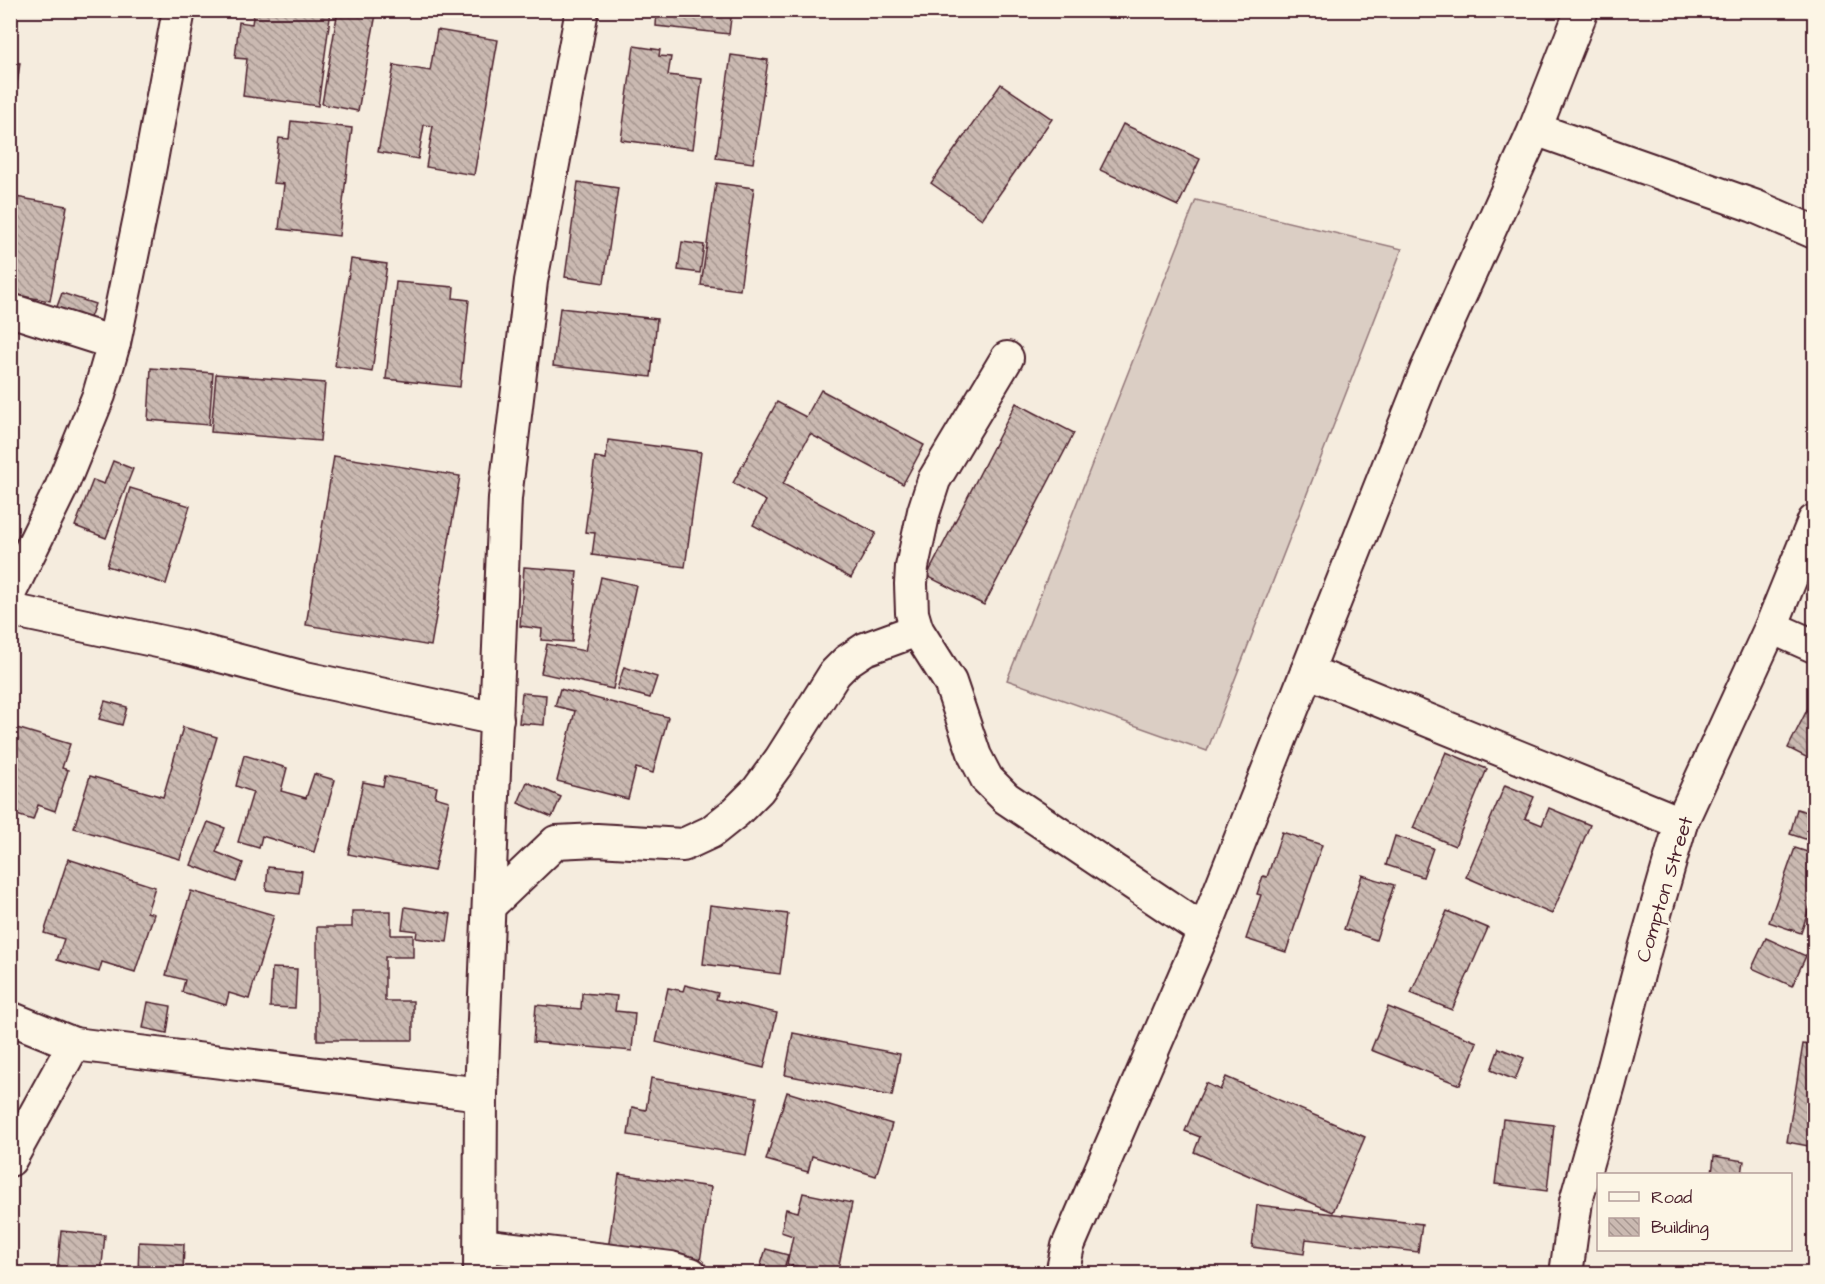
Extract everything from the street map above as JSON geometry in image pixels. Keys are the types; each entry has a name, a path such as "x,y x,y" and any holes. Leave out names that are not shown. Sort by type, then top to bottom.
{"street":[{"path":"10,592 65,478 99,396 114,343 180,10"},
{"path":"582,10 531,281 505,498 481,1094 481,1259 671,1268 691,1274"},
{"path":"1062,1274 1068,1246 1204,931 1426,369 1535,129 1582,10"},
{"path":"1535,129 1754,206 1815,232"},
{"path":"10,310 114,343"},
{"path":"1007,358 934,480 924,511 911,576 912,612 917,630 950,682 975,756 987,779 1006,798 1204,931"},
{"name":"Compton Street","path":"1566,1274 1576,1201 1681,823 1771,627 1815,522"},
{"path":"10,610 186,647 305,678 497,719"},
{"path":"1771,627 1815,646"},
{"path":"489,906 556,842 597,840 683,845 711,832 758,790 780,760 835,673 847,661 865,649 917,630"},
{"path":"1307,671 1681,823"},
{"path":"10,1018 75,1044 481,1094"},
{"path":"10,1160 75,1044"}],"shaded area":[{"path":"1196,200 1402,249 1207,751 1007,680"}],"building":[{"path":"254,10 331,10 318,106 243,96 247,59 235,58 239,22 252,24"},
{"path":"338,10 358,10 376,14 358,111 322,104"},
{"path":"657,10 732,10 729,34 656,26"},
{"path":"437,30 498,40 474,175 426,167 433,126 424,125 418,159 378,152 394,65 430,71"},
{"path":"634,46 660,50 659,56 671,57 668,75 702,79 693,149 621,140"},
{"path":"731,55 768,60 753,163 716,158"},
{"path":"10,62 20,63 17,84 10,83"},
{"path":"1001,84 1052,119 982,219 931,183"},
{"path":"291,121 352,128 339,236 279,229 284,184 273,183 279,138 289,139"},
{"path":"1123,124 1200,159 1178,206 1100,170"},
{"path":"578,182 618,188 604,283 565,277"},
{"path":"716,183 754,188 740,290 701,285"},
{"path":"10,196 67,206 50,301 10,294"},
{"path":"682,242 704,245 700,273 678,270"},
{"path":"351,259 387,264 372,372 335,366"},
{"path":"396,282 454,287 453,298 469,300 460,387 386,379"},
{"path":"62,293 95,304 88,323 55,312"},
{"path":"560,308 657,319 651,377 553,366"},
{"path":"151,368 213,373 209,425 148,420"},
{"path":"216,374 325,383 320,441 211,432"},
{"path":"821,390 924,445 903,484 810,434 783,484 876,533 851,578 753,525 766,501 733,483 777,402 806,417"},
{"path":"1016,403 1074,433 984,605 927,576"},
{"path":"608,440 701,452 685,567 592,555 595,533 585,532 595,457 606,459"},
{"path":"334,456 460,476 431,646 306,625"},
{"path":"113,461 133,469 106,538 75,526 93,480 104,484"},
{"path":"130,488 190,506 166,584 107,566"},
{"path":"524,567 577,571 572,642 541,640 542,629 520,626"},
{"path":"601,577 636,585 613,689 541,673 547,644 585,651"},
{"path":"624,667 657,677 650,698 617,689"},
{"path":"560,689 668,717 653,773 636,768 628,799 557,781 575,711 555,706"},
{"path":"522,693 546,695 544,725 519,723"},
{"path":"1814,699 1814,761 1788,748"},
{"path":"105,701 127,707 122,725 99,719"},
{"path":"10,726 70,744 62,768 68,770 55,811 38,805 33,820 10,813"},
{"path":"183,727 217,737 180,859 74,828 90,776 163,797"},
{"path":"1446,752 1487,769 1455,846 1413,828"},
{"path":"244,755 287,768 281,791 306,798 314,774 335,780 314,852 262,836 259,848 238,842 253,792 236,786"},
{"path":"385,776 437,787 435,797 449,801 434,871 348,854 363,782 383,786"},
{"path":"527,782 561,797 552,817 518,803"},
{"path":"1505,785 1534,797 1525,818 1542,825 1549,808 1590,825 1552,914 1466,877"},
{"path":"1797,809 1814,814 1814,842 1790,834"},
{"path":"208,822 225,828 216,852 243,863 236,882 191,865"},
{"path":"1282,832 1322,845 1286,952 1246,939 1261,895 1257,894 1263,876 1267,877"},
{"path":"1395,836 1433,848 1423,877 1386,865"},
{"path":"1795,848 1814,854 1814,894 1801,933 1769,922"},
{"path":"68,859 155,887 147,912 154,914 135,972 102,962 99,972 57,960 64,939 44,933"},
{"path":"268,867 302,871 299,894 266,890"},
{"path":"1362,875 1394,885 1376,940 1344,929"},
{"path":"191,891 274,915 249,999 229,993 226,1005 182,992 185,980 166,975"},
{"path":"710,905 788,914 780,974 703,964"},
{"path":"405,907 451,914 447,942 416,938 417,931 402,929"},
{"path":"352,911 391,911 391,935 413,935 413,957 385,957 385,1001 413,1001 413,1040 317,1040 317,927 352,927"},
{"path":"1447,911 1488,928 1452,1010 1411,993"},
{"path":"1766,938 1806,956 1792,986 1752,968"},
{"path":"272,968 297,969 295,1008 270,1007"},
{"path":"685,985 718,993 716,999 777,1013 764,1068 656,1042 668,988 683,991"},
{"path":"582,993 617,996 615,1011 635,1013 632,1051 533,1042 536,1005 581,1009"},
{"path":"148,1002 171,1006 167,1033 143,1028"},
{"path":"1388,1007 1477,1042 1460,1085 1371,1050"},
{"path":"793,1033 900,1054 892,1096 785,1075"},
{"path":"1803,1044 1814,1046 1814,1147 1787,1142"},
{"path":"1499,1048 1524,1058 1515,1080 1491,1070"},
{"path":"1226,1077 1365,1137 1333,1212 1194,1152 1200,1137 1185,1131 1196,1105 1206,1083 1220,1090"},
{"path":"651,1078 757,1097 746,1155 628,1135 632,1107 646,1110"},
{"path":"787,1092 892,1124 876,1176 812,1156 808,1172 766,1160"},
{"path":"1503,1119 1554,1125 1547,1191 1495,1184"},
{"path":"1714,1156 1744,1161 1742,1173 1712,1173"},
{"path":"619,1174 711,1187 700,1262 608,1249"},
{"path":"803,1193 852,1203 837,1274 787,1264 793,1236 781,1232 786,1209 798,1212"},
{"path":"1257,1205 1422,1224 1418,1252 1306,1239 1304,1254 1252,1247"},
{"path":"61,1231 105,1235 101,1274 57,1274"},
{"path":"139,1242 184,1244 183,1274 138,1274"},
{"path":"766,1249 788,1255 785,1265 813,1274 758,1274"},
{"path":"1687,1266 1721,1274 1685,1274"}]}
